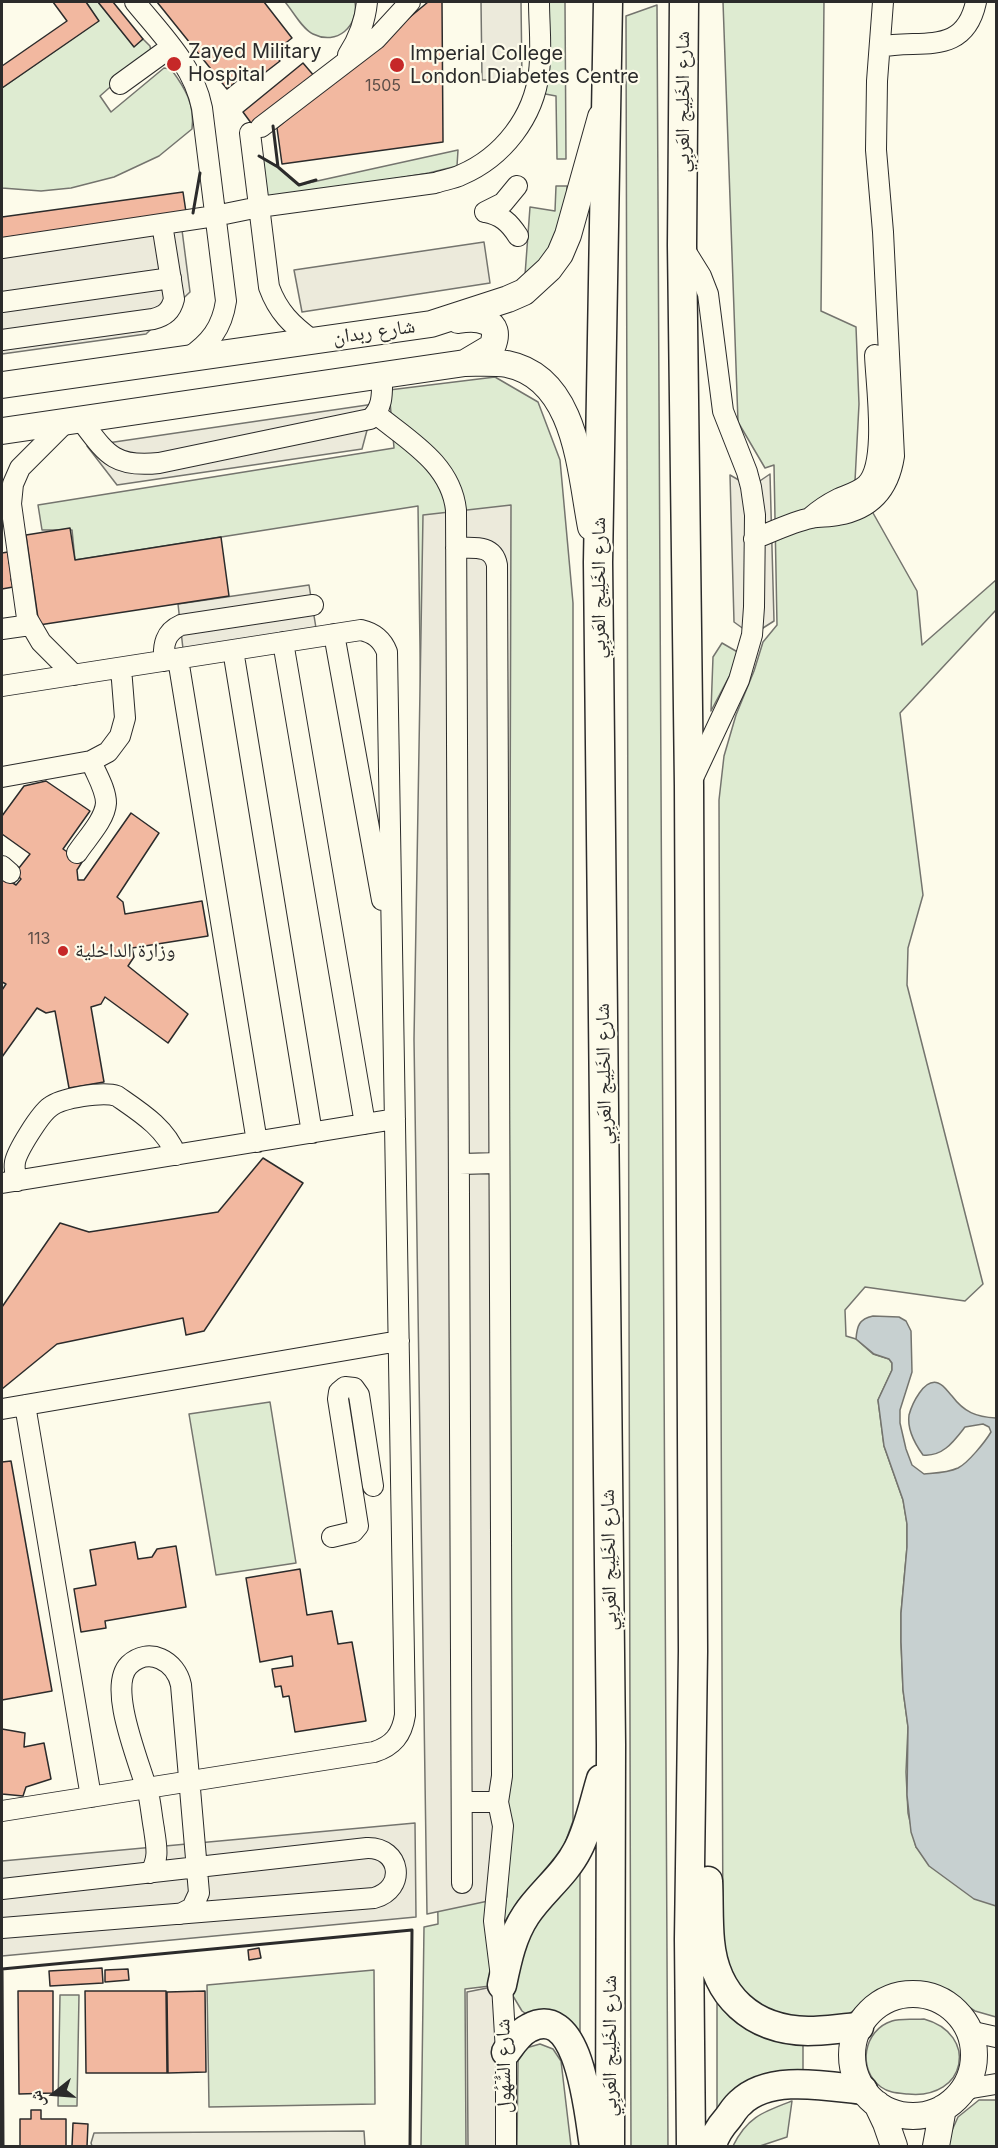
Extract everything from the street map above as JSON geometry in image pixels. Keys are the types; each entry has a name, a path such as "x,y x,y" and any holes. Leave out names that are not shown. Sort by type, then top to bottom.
{"highway":[{"name":"شارع الخَلِيج العَربِي","path":"608,2 598,562 611,1745 609,2146"},
{"name":"شارع الخَلِيج العَربِي","path":"684,2 682,245 689,786 693,1651 689,1939 691,2146"},
{"path":"693,1651 706,1824 710,1942 717,1972 730,1997 740,2007 770,2025 808,2031 859,2027"},
{"path":"502,1985 516,1934 526,1915 570,1863 578,1849 587,1827 611,1745"},
{"path":"506,2052 520,2035 533,2026 551,2026 567,2038 580,2068 594,2146"},
{"path":"712,2146 724,2123 740,2102 755,2094 789,2084 806,2084 870,2097"}],"main road":[{"name":"شارع ربدان","path":"2,385 431,324 524,292 549,269 560,254 568,236 607,93"},
{"path":"431,324 473,318 482,319 492,326 495,337 492,347 465,363"},
{"path":"2,431 465,363 508,364 541,381 555,395 573,432 598,562"},
{"path":"894,2146 886,2123 856,2075 852,2059 853,2043 868,2013 882,2002 898,1996 915,1994 932,1997 947,2004 960,2016 969,2031 973,2046 973,2062 969,2078 952,2100 936,2146"},
{"path":"870,2097 892,2113 910,2116 927,2115 952,2100"}],"street":[{"path":"135,2 188,69 197,88 206,143 226,301 219,328 211,340 188,358"},
{"path":"340,64 360,34 367,2"},
{"path":"312,340 285,317 275,303 269,288 259,207 256,130 340,64 376,39 408,2"},
{"path":"2,248 215,216 259,207 435,183 461,175 485,162 500,150 518,129 534,96 540,71 539,2"},
{"path":"754,539 811,517 823,508 858,491 867,484 875,471 880,453 870,232 863,150 864,80 869,2"},
{"path":"811,517 844,514 872,502 879,495 889,477 894,456 883,232 876,150 876,92 883,2"},
{"path":"880,47 900,43 934,44 947,40 968,23 976,2"},
{"path":"120,84 171,47"},
{"path":"517,186 503,203 485,212 505,219 518,236"},
{"path":"2,340 159,317 170,309 174,299 162,224"},
{"path":"682,245 701,276 708,294 723,411 747,472 755,515 752,636 738,680 689,786"},
{"path":"2,302 171,278"},
{"path":"74,675 41,642 30,625 25,611 8,527 6,495 26,461 74,420 107,453 122,462 138,465 159,463 363,422 376,414 381,403 382,375"},
{"path":"376,414 434,461 446,477 454,494 462,1883"},
{"name":"شارع السُّهُول","path":"456,548 488,549 497,565 502,1776 498,1802 502,1826 494,1921 502,1985 506,2052 506,2146"},
{"path":"257,1142 171,660 164,650 171,631 181,625 313,606"},
{"path":"2,629 30,625"},
{"path":"2,686 361,630 378,636 387,652 405,1715 399,1735 393,1743 374,1752 2,1811"},
{"path":"334,634 393,955"},
{"path":"283,642 365,1124"},
{"path":"233,650 312,1133"},
{"path":"2,777 91,761 108,752 123,728 125,718 121,668"},
{"path":"77,853 102,815 106,803 105,794 91,761"},
{"path":"9,1182 17,1155 49,1108 58,1103 98,1094 117,1096 158,1126 169,1138 176,1155"},
{"path":"9,1182 395,1119"},
{"path":"459,1164 499,1162"},
{"path":"2,1409 399,1341"},
{"path":"332,1537 353,1532 358,1526 338,1399 339,1392 345,1387 354,1388 359,1395 373,1486"},
{"path":"25,1405 91,1797"},
{"path":"353,1489 401,1481"},
{"path":"150,1873 156,1863 157,1853 146,1788 132,1745 121,1689 125,1670 137,1659 145,1657 161,1658 169,1663 179,1676 198,1898 192,1908 180,1914"},
{"path":"462,1802 498,1802"},
{"path":"2,1889 374,1848 381,1850 392,1859 396,1873 392,1887 374,1898 2,1928"},
{"path":"969,2031 996,2037"},
{"path":"952,2100 972,2088 996,2084"}],"green space":[{"path":"86,2 98,2 134,46 143,39 150,46 151,51 100,96 111,112 164,68 171,69 188,97 193,120 192,129 159,156 114,177 71,188 41,191 2,188 2,88 98,21"},
{"path":"285,2 355,2 354,19 344,32 322,37 305,28"},
{"path":"547,2 565,2 566,159 557,159 556,96 540,93"},
{"path":"723,2 824,2 821,311 856,327 859,404 855,481 917,591 922,645 996,580 996,610 900,713 923,895 908,948 907,985 983,1284 965,1301 865,1287 845,1310 846,1336 856,1339 873,1354 889,1359 892,1363 892,1370 878,1400 884,1446 903,1500 907,1524 901,1642 903,1690 908,1727 906,1772 908,1813 916,1847 996,1899 996,2017 975,2011 943,1991 923,1985 904,1984 888,1987 847,2015 829,2022 769,2014 733,1984 723,1947 719,800 724,756 736,715 763,642 777,625 774,465 765,468 738,422"},
{"path":"657,5 668,2146 631,2146 626,16"},
{"path":"458,150 457,166 429,173 266,200 256,154 278,167 299,185"},
{"path":"556,186 567,186 566,210 553,247 525,275 530,207 555,211"},
{"path":"495,377 538,402 560,460 573,603 573,1821 561,1854 521,1897 500,1929 490,1986 465,1989 466,2146 421,2146 424,1927 438,1924 418,506 75,560 72,530 42,530 38,505 394,448 389,390"},
{"path":"722,643 741,654 711,711 713,657"},
{"path":"270,1402 296,1563 216,1575 189,1414"},
{"path":"580,1862 580,2051 522,2011 513,1996 512,1977 515,1955"},
{"path":"374,1970 375,2104 209,2107 207,1985"},
{"path":"60,1995 79,1995 77,2106 58,2106"},
{"path":"717,2003 746,2027 803,2042 803,2074 717,2111"},
{"path":"924,2019 942,2027 953,2038 959,2051 959,2064 953,2077 943,2087 928,2093 908,2094 884,2089 873,2080 869,2071 866,2061 869,2041 882,2026 892,2021"},
{"path":"540,2044 553,2049 561,2061 571,2146 517,2146 518,2060 526,2048"},
{"path":"979,2100 996,2100 996,2146 945,2146 958,2117"},
{"path":"792,2101 787,2137 760,2146 733,2146 750,2122"}],"shaded area":[{"path":"481,2 521,2 522,80 482,80"},
{"path":"182,230 190,292 146,334 2,354 2,252"},
{"path":"484,242 490,283 302,312 294,270"},
{"path":"374,404 362,449 117,485 87,446"},
{"path":"770,474 774,621 752,635 734,622 730,475 751,487"},
{"path":"511,505 507,1897 427,1914 414,1039 423,515"},
{"path":"309,585 316,628 183,649 178,604"},
{"path":"873,1316 899,1317 906,1321 911,1331 912,1372 900,1410 900,1423 912,1465 924,1474 958,1468 967,1462 991,1432 989,1427 983,1424 965,1427 942,1451 923,1455 912,1436 909,1415 916,1399 928,1384 933,1382 940,1384 971,1413 996,1418 996,1906 974,1899 929,1866 916,1847 911,1832 907,1795 908,1727 903,1690 901,1642 907,1524 903,1500 884,1446 878,1400 892,1370 892,1363 889,1359 874,1354 856,1339 860,1324"},
{"path":"415,1823 416,1917 2,1956 2,1861"},
{"path":"502,1985 506,2146 468,2146 467,1992"},
{"path":"364,2131 365,2146 92,2146 91,2143 94,2133"}],"building":[{"path":"53,2 86,2 99,21 2,88 2,66 67,21"},
{"path":"98,2 113,2 143,39 134,47"},
{"path":"157,2 264,2 292,38 273,53 280,61 254,81 248,72 227,89"},
{"name":"Imperial College London Diabetes Centre","path":"428,2 442,2 443,142 282,164 277,128"},
{"path":"303,63 315,77 254,127 243,112"},
{"path":"183,192 186,212 2,238 2,217"},
{"path":"70,528 75,560 221,537 229,596 39,625 26,535"},
{"path":"8,552 9,563 17,578 11,579 13,587 2,589 2,553"},
{"path":"46,781 90,811 63,849 82,862 77,870 78,880 84,880 131,813 159,833 117,897 123,902 125,914 202,901 208,936 132,948 134,957 128,966 188,1014 168,1043 105,997 101,1004 91,1007 104,1082 69,1088 55,1011 46,1013 37,1008 2,1057 2,990 6,984 2,982 2,876 16,885 21,879 15,873 30,854 2,834 2,816 24,786"},
{"path":"263,1158 303,1183 204,1331 186,1335 183,1318 57,1344 2,1389 2,1307 60,1223 89,1232 218,1212"},
{"path":"11,1461 52,1691 2,1700 2,1462"},
{"path":"135,1542 138,1559 152,1557 157,1549 176,1546 186,1607 105,1621 106,1628 81,1632 74,1589 96,1585 90,1550"},
{"path":"300,1569 307,1615 332,1611 338,1644 352,1642 366,1721 295,1732 289,1696 283,1697 281,1686 275,1687 272,1669 293,1666 292,1656 260,1662 246,1578"},
{"path":"2,1729 25,1733 24,1747 44,1743 51,1779 26,1787 23,1796 2,1794"},
{"path":"259,1948 261,1958 249,1960 248,1950"},
{"path":"102,1968 103,1983 50,1986 49,1971"},
{"path":"128,1969 129,1980 105,1982 105,1970"},
{"path":"18,1991 53,1991 53,2093 19,2094"},
{"path":"85,1991 166,1991 167,2073 86,2073"},
{"path":"205,1991 206,2072 168,2073 167,1992"},
{"path":"31,2110 41,2110 41,2119 66,2119 66,2146 20,2146 20,2119 31,2119"},
{"path":"73,2123 88,2124 87,2146 72,2146"}],"wall":[{"path":"273,126 278,167"},
{"path":"259,156 278,167 299,185 316,180"},
{"path":"193,213 200,173"},
{"path":"3,2146 2,1969 412,1930 410,2146"}],"place":[{"name":"Zayed Military Hospital","path":"174,64"},
{"name":"Imperial College London Diabetes Centre","path":"397,65"},
{"name":"وزارة الداخلية","path":"63,951"}]}
